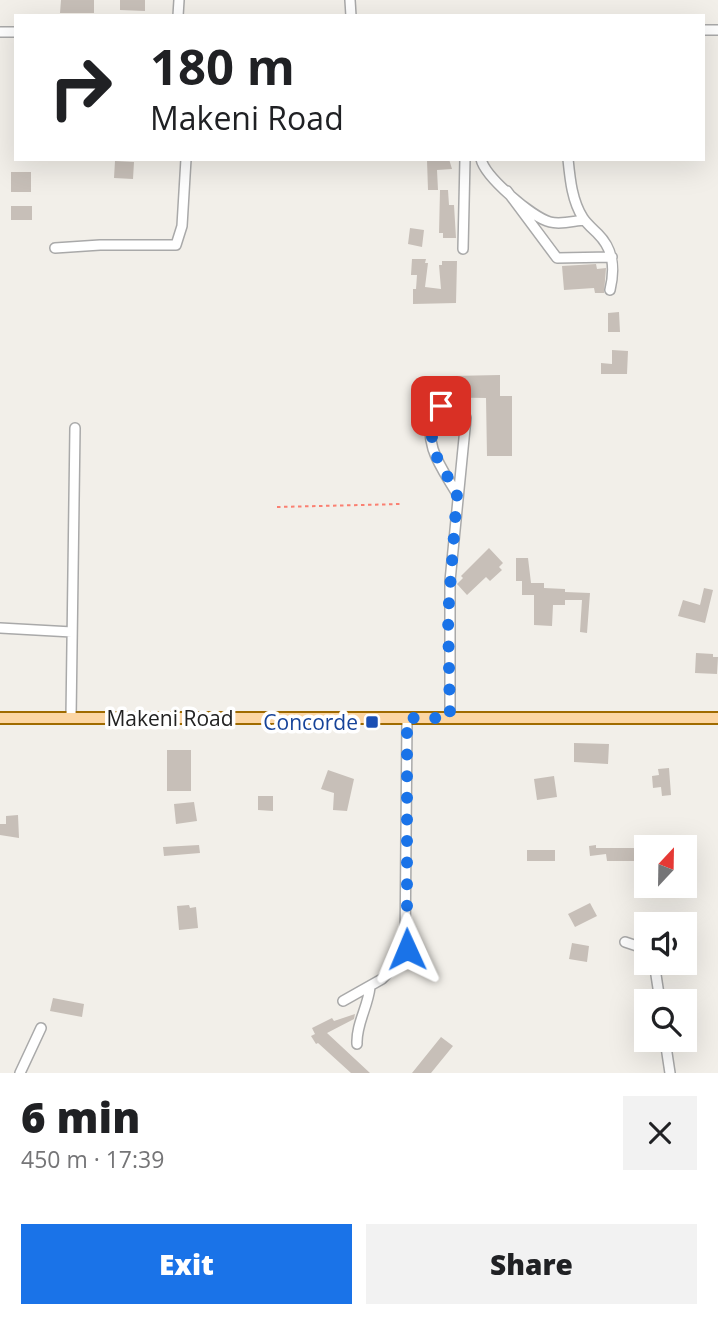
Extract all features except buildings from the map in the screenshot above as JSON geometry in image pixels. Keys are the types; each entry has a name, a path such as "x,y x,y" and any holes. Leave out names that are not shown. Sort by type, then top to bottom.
{"main road":[{"name":"Makeni Road","path":"0,718 718,718"}],"street":[{"path":"55,248 176,245 182,226 186,161"},
{"path":"463,248 464,161"},
{"path":"481,161 482,167 507,191 548,221 584,220"},
{"path":"568,161 576,203 584,220 601,237 612,257 614,271 610,290"},
{"path":"507,191 557,258 612,257"},
{"path":"450,718 448,616 466,418 459,407 441,406 435,409 432,416 432,448 457,494"},
{"path":"71,718 75,428"},
{"path":"0,628 72,632"},
{"path":"343,1001 370,987 402,962 407,949 407,718"},
{"path":"625,942 634,945"},
{"path":"357,1044 358,1027 366,1008 370,987"},
{"path":"20,1073 41,1028"},
{"path":"667,1052 670,1073"}],"path":[{"path":"277,507 401,504"}],"place":[{"name":"Concorde","path":"372,722"}],"route":[{"path":"407,949 407,718 450,718 448,616 457,494 432,448 432,416 435,409 441,406"}]}
